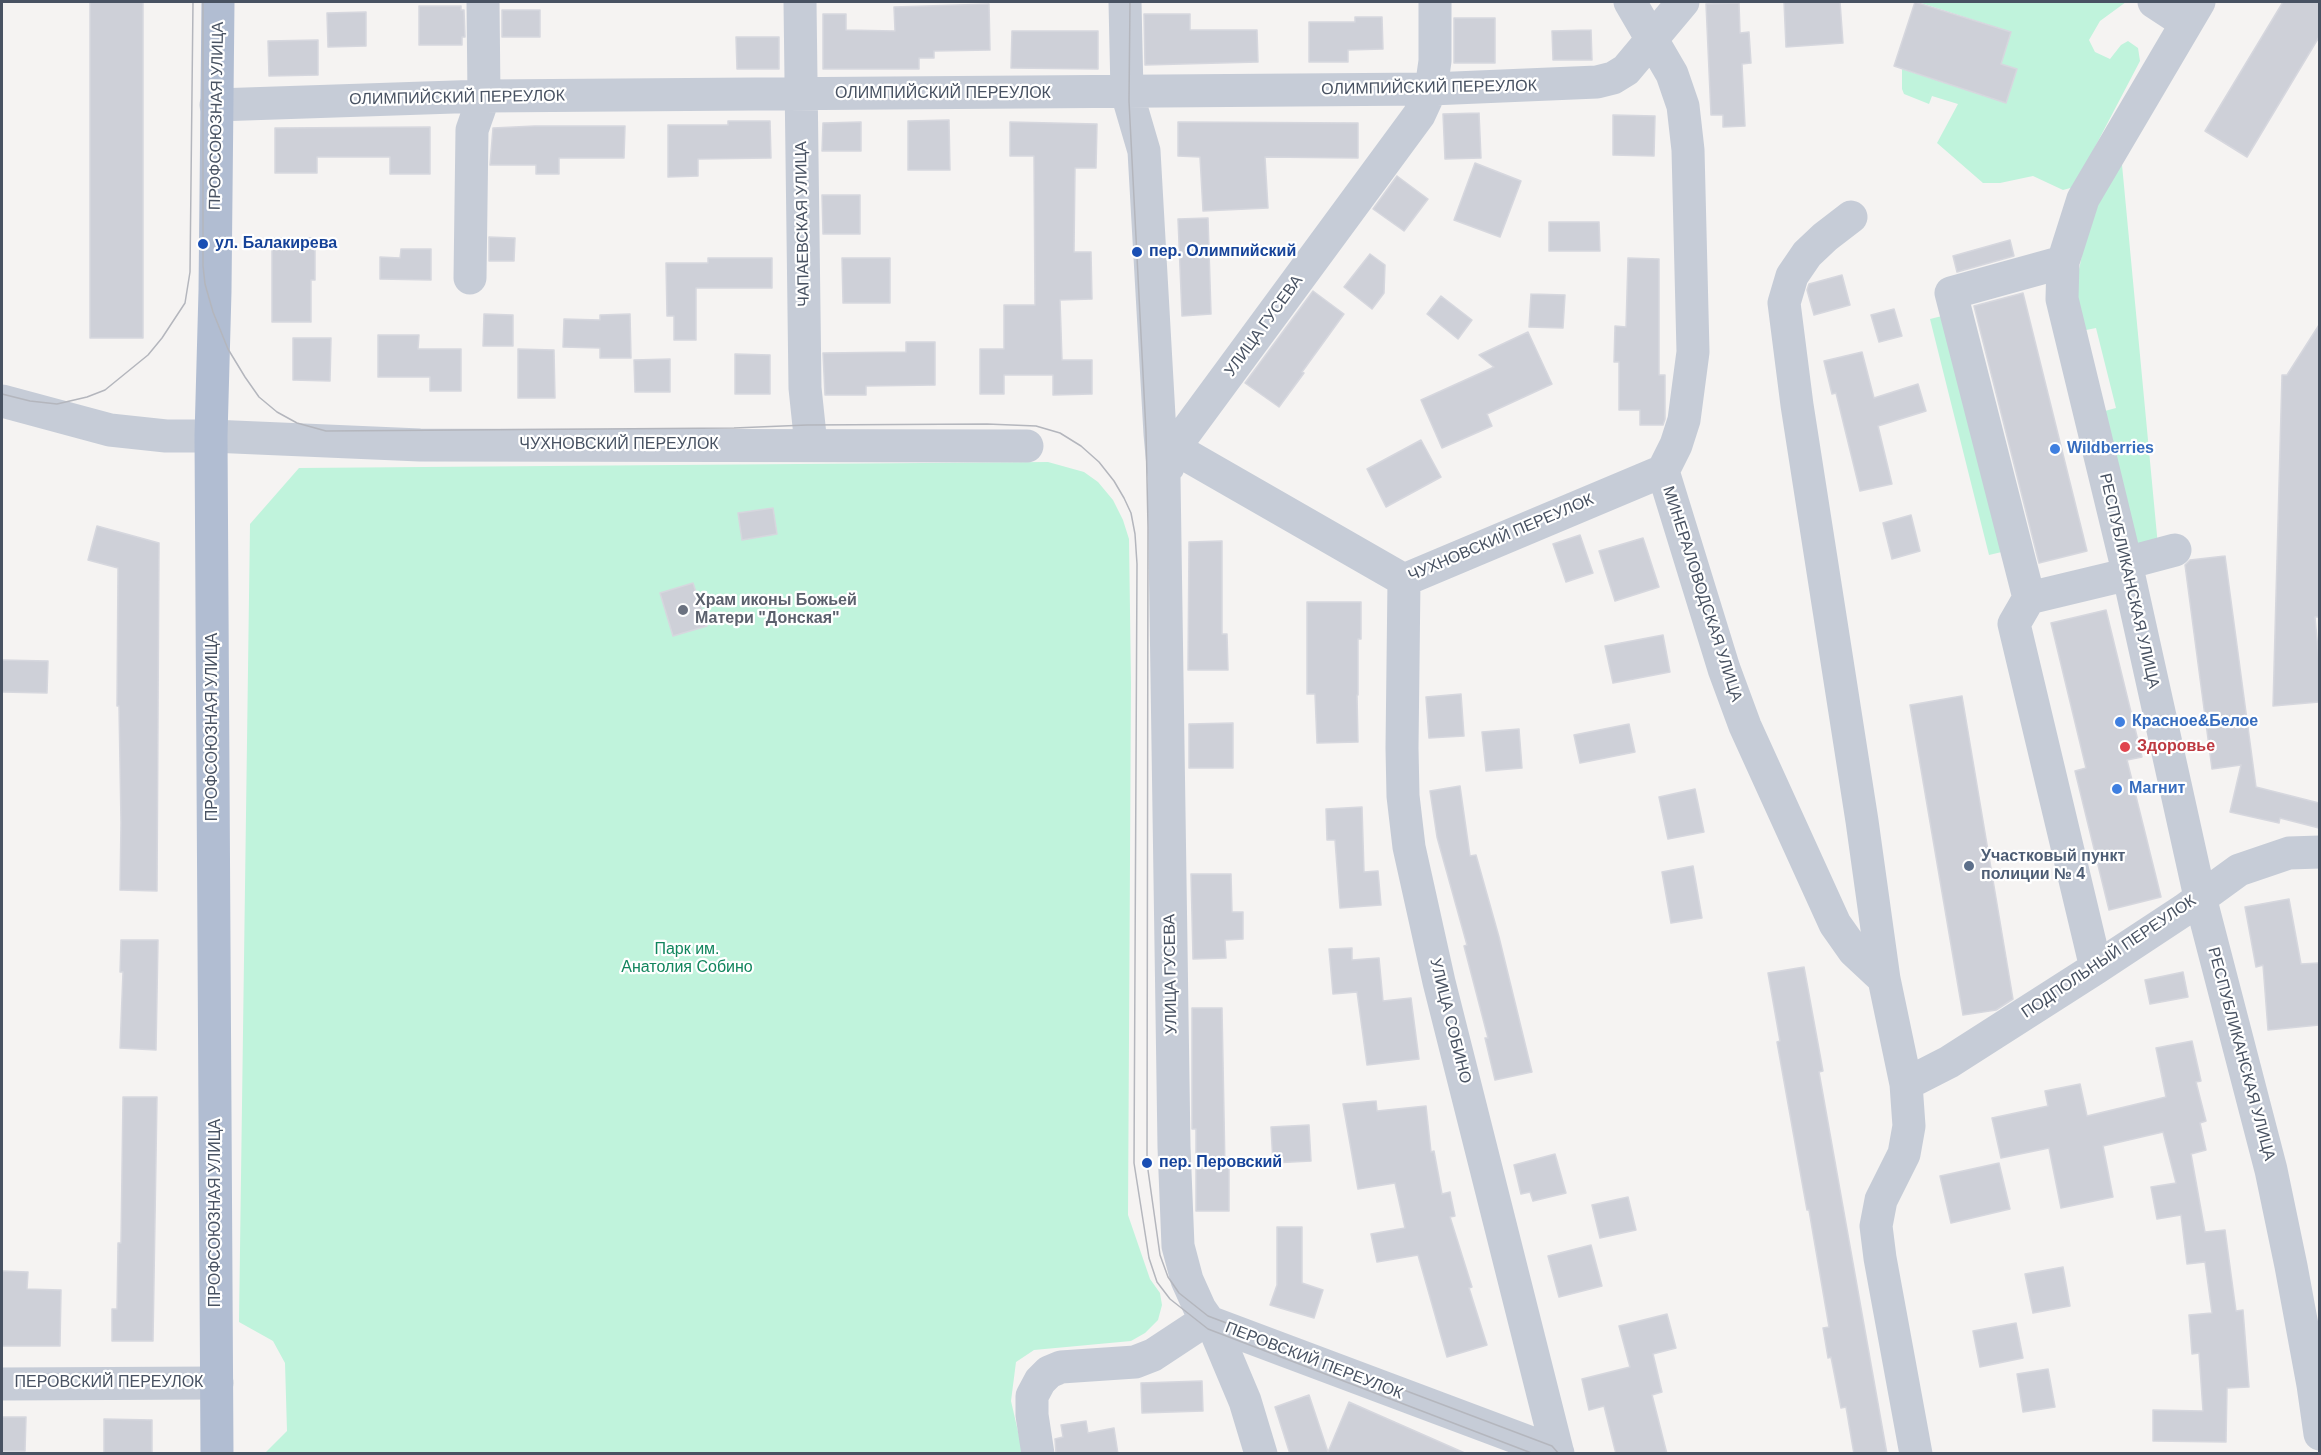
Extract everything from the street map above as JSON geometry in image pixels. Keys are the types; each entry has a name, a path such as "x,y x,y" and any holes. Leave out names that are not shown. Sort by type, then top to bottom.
{"main road":[{"name":"ПРОФСОЮЗНАЯ УЛИЦА","path":"217,1454 211,435 218,2"}],"street":[{"path":"470,278 472,130 484,96 483,2"},
{"name":"ЧАПАЕВСКАЯ УЛИЦА","path":"800,2 805,388 811,445"},
{"name":"УЛИЦА ГУСЕВА","path":"1125,2 1126,93 1144,151 1166,453 1174,1147 1178,1246 1186,1280 1200,1309 1220,1340 1245,1401 1261,1454"},
{"name":"УЛИЦА ГУСЕВА","path":"1166,453 1419,115 1431,89 1436,62 1435,2"},
{"path":"1630,2 1653,37"},
{"name":"ОЛИМПИЙСКИЙ ПЕРЕУЛОК","path":"216,105 484,96 1126,93 1431,89 1597,82 1613,78 1626,70 1683,2"},
{"path":"2154,2 2193,12"},
{"name":"РЕСПУБЛИКАНСКАЯ УЛИЦА","path":"2193,12 2083,199 2063,262 2062,299 2127,568 2200,897 2271,1170 2299,1309 2319,1434"},
{"name":"МИНЕРАЛОВОДСКАЯ УЛИЦА","path":"1653,37 1672,74 1683,106 1688,150 1693,352 1684,420 1676,445 1663,471 1724,669 1745,726 1835,924 1854,951 1884,979"},
{"path":"1851,217 1808,254 1792,276 1784,303 1797,405 1862,821 1884,979 1906,1084 1909,1126 1904,1154 1881,1200 1876,1226 1916,1454"},
{"path":"2029,598 1950,293 2063,262"},
{"name":"ЧУХНОВСКИЙ ПЕРЕУЛОК","path":"2,401 110,430 166,436 211,435 364,444 1027,446"},
{"name":"ЧУХНОВСКИЙ ПЕРЕУЛОК","path":"1166,453 1404,580 1663,471"},
{"path":"2096,968 2014,624 2029,598 2127,568 2175,550"},
{"name":"УЛИЦА СОБИНО","path":"1404,580 1402,796 1409,847 1439,982 1558,1454"},
{"name":"ПОДПОЛЬНЫЙ ПЕРЕУЛОК","path":"1906,1084 1949,1062 2096,968 2239,870 2289,853 2319,852"},
{"name":"ПЕРОВСКИЙ ПЕРЕУЛОК","path":"1038,1454 1032,1415 1032,1396 1040,1381 1049,1372 1061,1367 1135,1362 1153,1354 1200,1324 1209,1322 1558,1454"},
{"name":"ПЕРОВСКИЙ ПЕРЕУЛОК","path":"2,1384 218,1383"}],"green space":[{"path":"1918,2 2126,2 2100,21 2089,40 2095,52 2110,59 2121,45 2128,41 2138,48 2140,61 2074,187 2063,190 2033,176 2000,183 1983,183 1937,143 1958,104 1932,96 1929,104 1904,94 1902,69 2006,103 2017,69 2001,64 2011,32"},
{"path":"2121,154 2158,546 2135,552 2101,412 2116,408 2096,328 2081,331 2073,300 2092,204"},
{"path":"1946,315 2006,551 1989,555 1930,319"},
{"name":"Парк им. Анатолия Собино","path":"1048,462 1084,472 1098,482 1113,500 1129,539 1131,683 1128,1215 1150,1279 1160,1293 1162,1305 1158,1320 1145,1333 1131,1341 1034,1350 1016,1362 1011,1401 1023,1453 265,1453 287,1431 285,1363 273,1341 239,1322 250,524 299,468"}],"building":[{"path":"90,2 143,2 143,338 90,338"},
{"path":"1784,2 1840,2 1843,43 1786,47"},
{"path":"1915,2 2011,32 2001,64 2017,69 2006,103 1894,66"},
{"path":"2283,2 2319,2 2319,37 2247,157 2205,131"},
{"path":"1739,3 1740,33 1749,32 1751,63 1742,64 1745,126 1723,127 1723,115 1711,115 1706,4"},
{"path":"989,4 990,50 934,51 934,58 919,58 919,69 823,69 823,14 846,14 846,30 895,31 894,7"},
{"path":"419,6 461,6 461,10 464,10 465,37 462,37 462,45 419,45"},
{"path":"502,10 540,10 540,37 502,37"},
{"path":"366,12 366,46 328,47 327,13"},
{"path":"1144,14 1190,14 1190,30 1257,30 1258,62 1145,65"},
{"path":"1355,17 1382,17 1383,49 1348,50 1348,62 1309,62 1309,22 1355,22"},
{"path":"1454,18 1495,18 1495,63 1454,63"},
{"path":"1591,30 1592,60 1553,60 1552,31"},
{"path":"1012,31 1098,31 1098,69 1011,68"},
{"path":"736,37 779,37 779,69 737,69"},
{"path":"318,40 318,75 269,76 268,41"},
{"path":"1479,113 1481,158 1445,159 1443,114"},
{"path":"1613,115 1655,116 1654,156 1613,155"},
{"path":"949,120 950,170 908,170 908,121"},
{"path":"728,121 770,121 771,158 698,159 698,176 668,177 668,125 728,125"},
{"path":"861,122 861,151 822,151 823,123"},
{"path":"1010,122 1097,124 1096,168 1075,168 1074,252 1091,252 1092,299 1060,300 1062,360 1092,360 1092,394 1053,395 1053,375 1004,375 1004,394 980,394 980,349 1004,349 1004,305 1035,305 1034,156 1010,156"},
{"path":"1178,122 1358,123 1358,158 1265,157 1268,208 1203,211 1200,157 1178,156"},
{"path":"625,126 624,158 559,158 559,174 536,174 536,165 490,165 493,128"},
{"path":"430,127 430,174 390,174 390,157 317,157 317,173 275,173 275,128"},
{"path":"1475,163 1521,181 1500,237 1454,220"},
{"path":"1397,176 1428,199 1404,231 1373,209"},
{"path":"822,195 860,195 860,234 823,234"},
{"path":"1208,218 1211,314 1182,316 1178,219"},
{"path":"1549,222 1599,222 1600,251 1549,251"},
{"path":"489,237 515,238 514,261 489,261"},
{"path":"272,238 315,238 315,280 311,280 311,322 272,322"},
{"path":"2010,240 2014,256 1957,272 1953,256"},
{"path":"401,249 431,249 431,280 380,279 380,257 400,258"},
{"path":"1370,254 1385,265 1384,293 1372,309 1344,287"},
{"path":"708,258 772,258 772,288 696,288 696,340 674,340 674,316 667,316 666,263 708,263"},
{"path":"842,258 890,258 890,303 843,303"},
{"path":"1628,258 1659,259 1659,375 1665,375 1663,425 1640,425 1640,410 1619,410 1619,362 1614,362 1615,326 1626,327"},
{"path":"1842,275 1850,305 1814,315 1807,290 1809,284"},
{"path":"1313,291 1344,314 1279,407 1245,383"},
{"path":"2023,293 2087,551 2039,563 1974,306"},
{"path":"1531,294 1565,295 1563,328 1529,327"},
{"path":"1441,296 1472,320 1458,339 1427,314"},
{"path":"1894,309 1902,336 1879,342 1871,315"},
{"path":"484,314 513,315 513,346 483,346"},
{"path":"630,314 631,358 600,358 600,348 563,347 564,319 600,320 600,315"},
{"path":"2319,325 2319,617 2315,617 2319,661 2319,702 2273,706 2282,375 2287,375"},
{"path":"1528,332 1552,384 1487,414 1492,426 1442,448 1421,400 1494,367 1479,355"},
{"path":"378,335 419,335 418,349 461,349 461,391 430,391 430,377 378,377"},
{"path":"293,338 331,338 330,381 293,380"},
{"path":"906,342 935,342 935,385 866,386 866,395 825,395 823,353 906,352"},
{"path":"518,349 554,350 555,398 518,398"},
{"path":"1862,352 1874,398 1918,384 1926,411 1878,426 1892,484 1860,491 1836,393 1832,394 1824,361"},
{"path":"735,354 770,355 770,394 735,394"},
{"path":"670,359 670,392 635,392 634,360"},
{"path":"1421,440 1441,477 1386,507 1367,469"},
{"path":"773,508 777,534 742,540 738,513"},
{"path":"1911,515 1920,551 1892,559 1883,523"},
{"path":"97,526 159,543 157,891 120,890 121,823 119,706 117,706 118,568 88,560"},
{"path":"1580,535 1593,573 1566,582 1553,544"},
{"path":"1643,538 1659,587 1615,601 1599,551"},
{"path":"1222,541 1222,634 1227,634 1228,670 1188,670 1189,542"},
{"path":"2225,556 2256,787 2319,803 2319,828 2280,818 2279,823 2230,812 2241,765 2212,769 2185,565 2190,560"},
{"name":"Храм иконы Божьей Матери \"Донская\"","path":"693,583 707,626 673,636 660,593"},
{"path":"1307,602 1361,602 1361,639 1358,639 1358,742 1317,743 1315,694 1307,694"},
{"path":"2106,610 2142,757 2127,760 2161,897 2109,910 2075,771 2086,768 2051,623"},
{"path":"1663,635 1670,672 1613,683 1605,646"},
{"path":"2,660 48,661 47,693 2,692"},
{"path":"1461,694 1464,736 1429,738 1426,697"},
{"path":"1962,696 2013,999 1996,1010 1963,1015 1910,705"},
{"path":"1233,723 1233,768 1189,768 1189,724"},
{"path":"1629,724 1635,752 1580,763 1574,735"},
{"path":"1519,729 1522,768 1486,771 1482,732"},
{"path":"1460,786 1470,856 1476,855 1532,1072 1495,1080 1485,1038 1488,1038 1464,946 1467,945 1437,837 1430,791"},
{"path":"1695,789 1704,832 1668,839 1659,797"},
{"path":"1362,807 1364,872 1378,871 1381,905 1340,908 1335,840 1327,840 1326,809"},
{"path":"1693,866 1702,918 1671,923 1662,872"},
{"path":"1191,874 1231,874 1232,912 1243,912 1243,939 1225,940 1226,958 1193,959"},
{"path":"2289,899 2301,964 2319,963 2319,1025 2268,1030 2263,965 2256,967 2245,907"},
{"path":"121,940 158,940 156,1050 120,1048 123,972 120,972"},
{"path":"1352,948 1352,960 1379,958 1383,1001 1411,998 1419,1059 1367,1065 1357,992 1333,994 1329,949"},
{"path":"1804,967 1823,1071 1819,1072 1887,1454 1854,1454 1846,1407 1841,1408 1831,1357 1828,1358 1823,1328 1829,1327 1777,1042 1780,1041 1768,973"},
{"path":"2183,972 2188,997 2150,1004 2145,980"},
{"path":"1192,1008 1222,1008 1225,1168 1229,1168 1229,1211 1196,1211 1196,1129 1192,1129"},
{"path":"2192,1041 2201,1081 2196,1082 2206,1121 2200,1123 2206,1150 2191,1154 2205,1232 2225,1230 2236,1311 2243,1310 2249,1387 2227,1388 2226,1442 2153,1441 2153,1410 2203,1411 2199,1353 2192,1354 2189,1315 2212,1313 2205,1262 2187,1264 2181,1215 2157,1219 2151,1187 2176,1183 2163,1132 2103,1146 2113,1197 2061,1208 2049,1148 2001,1158 1992,1118 2048,1106 2045,1091 2080,1084 2087,1116 2166,1097 2156,1048"},
{"path":"123,1097 157,1097 153,1341 112,1341 112,1309 117,1309 118,1243 121,1243"},
{"path":"1376,1101 1377,1111 1426,1106 1431,1152 1434,1151 1442,1194 1450,1192 1455,1216 1450,1217 1487,1345 1447,1357 1418,1255 1377,1262 1371,1234 1405,1228 1395,1183 1358,1189 1343,1104"},
{"path":"1309,1125 1311,1161 1273,1163 1271,1127"},
{"path":"1555,1154 1566,1193 1533,1201 1530,1192 1521,1194 1514,1165"},
{"path":"1999,1163 2010,1209 1951,1223 1940,1176"},
{"path":"1628,1197 1636,1230 1600,1238 1592,1205"},
{"path":"1277,1227 1302,1227 1302,1283 1323,1290 1314,1318 1270,1305 1277,1285"},
{"path":"1591,1245 1602,1286 1559,1297 1548,1256"},
{"path":"2063,1267 2070,1306 2033,1313 2025,1274"},
{"path":"2,1271 28,1272 27,1289 61,1290 60,1346 2,1346"},
{"path":"1667,1314 1676,1348 1653,1354 1662,1392 1652,1395 1667,1454 1616,1454 1604,1406 1589,1410 1582,1379 1630,1367 1619,1326"},
{"path":"2016,1323 2023,1358 1980,1367 1973,1331"},
{"path":"2048,1369 2055,1407 2023,1412 2017,1374"},
{"path":"1202,1381 1203,1411 1142,1413 1141,1383"},
{"path":"1309,1395 1328,1452 1349,1402 1467,1454 1290,1454 1275,1407"},
{"path":"2,1417 26,1417 25,1451 2,1451"},
{"path":"104,1419 152,1420 152,1454 104,1454"},
{"path":"1086,1421 1088,1433 1114,1428 1118,1454 1056,1454 1055,1439 1063,1437 1061,1425"}],"tram line":[{"path":"2,394 30,401 57,404 105,390 148,355 185,303 190,272 193,2"},
{"path":"203,2 203,266 205,284 228,349 245,377 259,397 277,412 297,423 326,431 734,428 807,425 1036,426 1060,433 1081,446 1099,462 1124,498 1131,513 1135,534 1137,564 1134,1163 1149,1258 1157,1282 1170,1299 1208,1329 1534,1454"},
{"path":"1130,2 1129,101 1146,432 1148,527 1147,1163 1160,1255 1168,1277 1179,1293 1208,1316 1552,1446 1559,1454"}],"place":[{"name":"ул. Балакирева","path":"203,244"},
{"name":"пер. Олимпийский","path":"1137,252"},
{"name":"Wildberries","path":"2055,449"},
{"name":"Храм иконы Божьей Матери \"Донская\"","path":"683,610"},
{"name":"Красное&Белое","path":"2120,722"},
{"name":"Здоровье","path":"2125,747"},
{"name":"Магнит","path":"2117,789"},
{"name":"Участковый пункт полиции № 4","path":"1969,866"},
{"name":"пер. Перовский","path":"1147,1163"}]}
